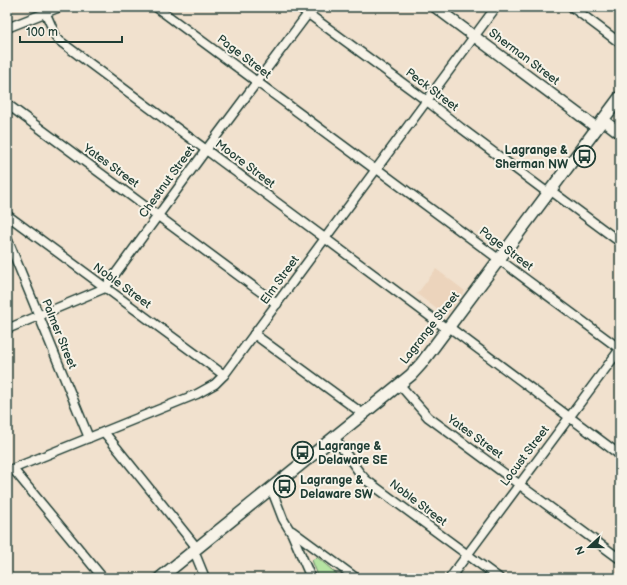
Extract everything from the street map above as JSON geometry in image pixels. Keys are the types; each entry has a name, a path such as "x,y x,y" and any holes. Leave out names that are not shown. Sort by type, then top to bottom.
{"main road":[{"name":"Lagrange Street","path":"160,578 363,414 421,364 620,97"}],"street":[{"path":"7,28 44,10 60,7"},
{"name":"Page Street","path":"156,7 620,349"},
{"name":"Peck Street","path":"299,7 311,10 461,128 620,242"},
{"name":"Sherman Street","path":"435,7 600,124 620,133"},
{"name":"Elm Street","path":"9,469 197,394 215,384 224,375 277,304 496,7"},
{"path":"572,7 620,43"},
{"name":"Moore Street","path":"44,10 57,39 620,455"},
{"name":"Chestnut Street","path":"105,288 311,10"},
{"name":"Yates Street","path":"7,104 277,304"},
{"name":"Noble Street","path":"7,216 224,375"},
{"name":"Palmer Street","path":"7,238 89,438"},
{"path":"7,329 105,288"},
{"path":"254,334 363,414"},
{"name":"Locust Street","path":"450,578 620,349"},
{"name":"Yates Street","path":"399,384 428,418 620,559"},
{"path":"104,432 195,549 205,578"},
{"name":"Noble Street","path":"334,437 366,480 499,578"},
{"path":"9,469 104,578"},
{"path":"271,488 283,519 290,530 311,578"},
{"path":"290,530 356,578"}],"shaded area":[{"path":"436,269 465,291 446,316 417,294"}],"green space":[{"path":"317,557 339,576 337,578 319,578 312,560"}],"place":[{"name":"Lagrange & Sherman NW","path":"584,157"},
{"name":"Lagrange & Delaware SE","path":"303,453"},
{"name":"Lagrange & Delaware SW","path":"284,487"}]}
